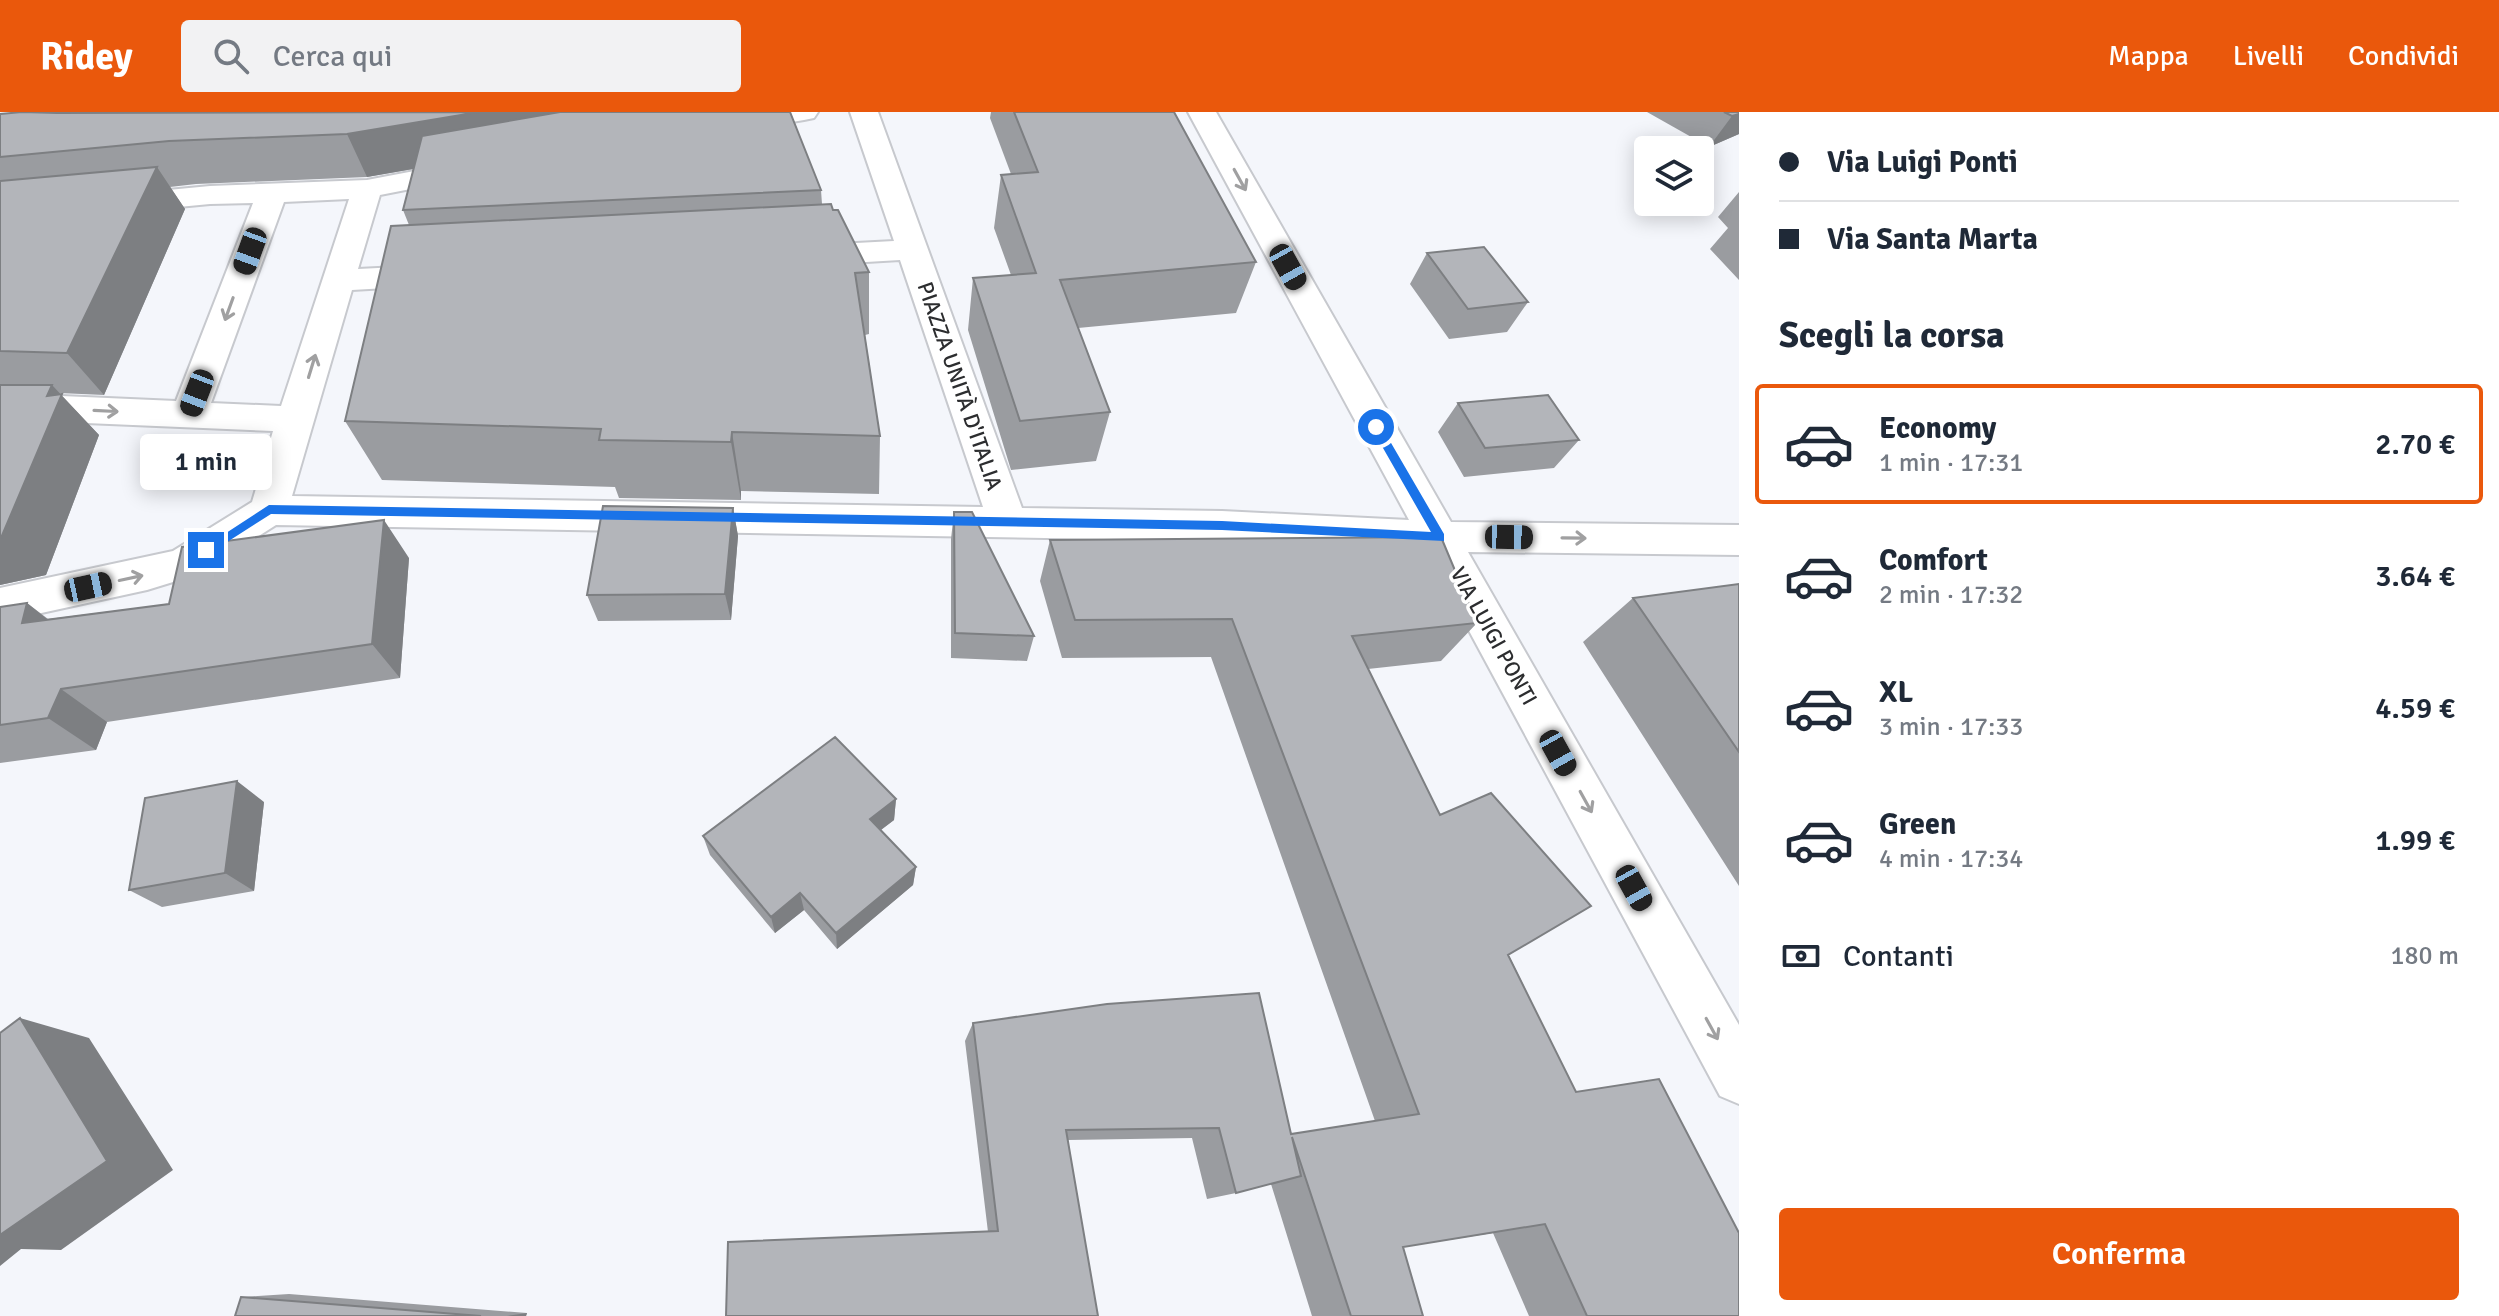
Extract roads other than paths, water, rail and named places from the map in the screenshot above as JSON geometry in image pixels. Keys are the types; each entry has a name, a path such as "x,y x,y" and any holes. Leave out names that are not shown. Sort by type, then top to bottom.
{"street":[{"path":"700,129 804,112"},
{"name":"PIAZZA UNITÀ D'ITALIA","path":"864,112 1008,523"},
{"name":"VIA LUIGI PONTI","path":"1202,112 1739,1077"},
{"path":"0,215 210,195 367,189 491,166"},
{"path":"269,510 367,189"},
{"path":"189,415 272,194"},
{"path":"769,257 912,250"},
{"path":"339,280 466,273"},
{"path":"0,410 39,408 295,419"},
{"path":"0,605 185,563 269,510 1222,526 1440,537 1739,540"}]}
